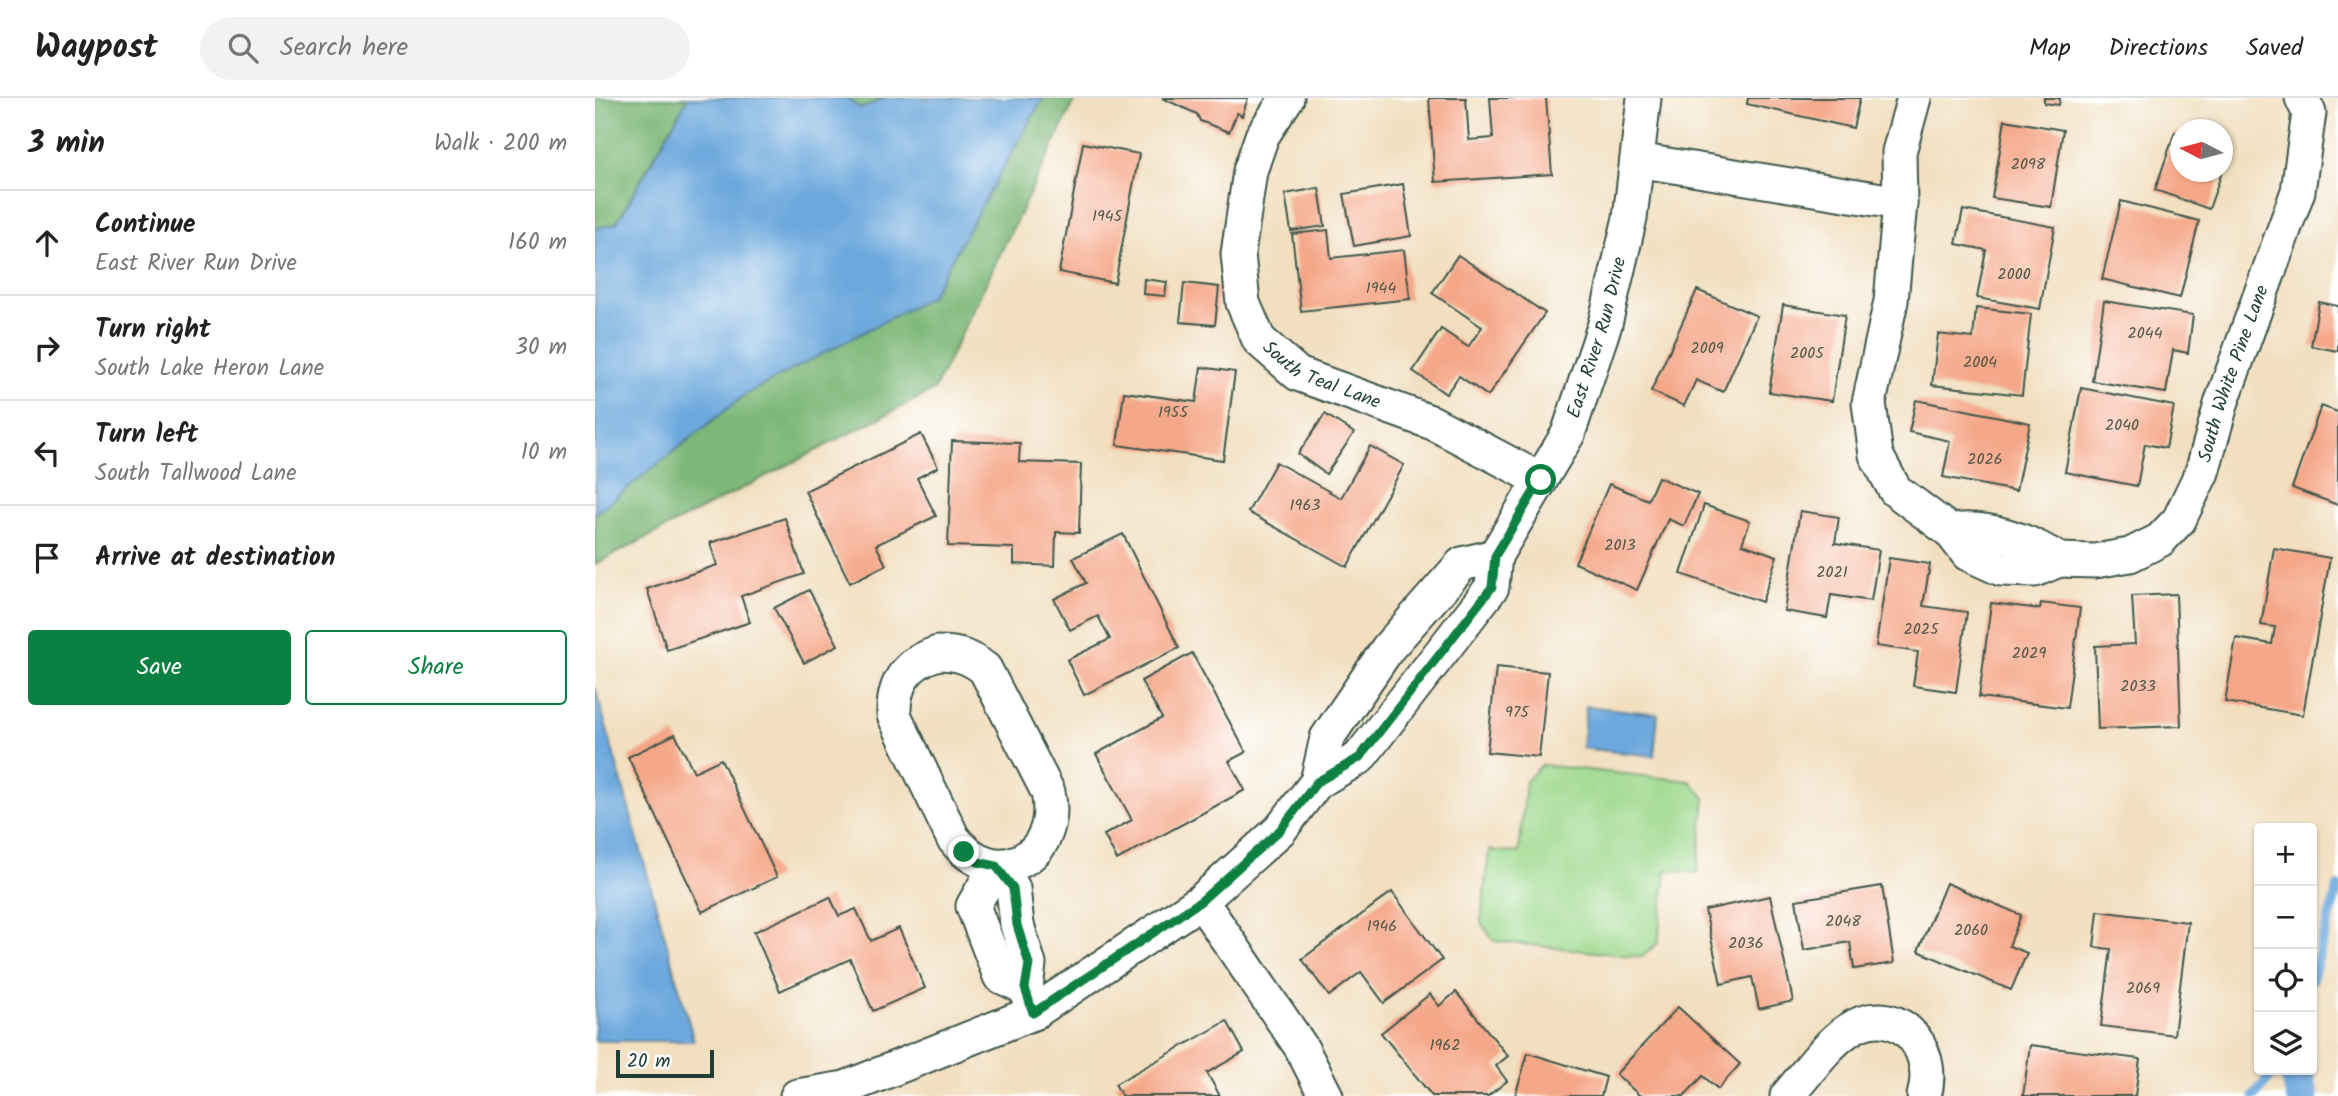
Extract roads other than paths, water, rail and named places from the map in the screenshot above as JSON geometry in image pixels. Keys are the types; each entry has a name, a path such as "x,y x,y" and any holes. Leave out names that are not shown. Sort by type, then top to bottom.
{"street":[{"name":"South Teal Lane","path":"1287,98 1262,136 1250,172 1238,254 1243,303 1259,340 1298,374 1433,424 1541,480"},
{"name":"East River Run Drive","path":"797,1096 846,1092 1029,1001 1201,901 1280,830 1317,782 1359,758 1492,587 1495,556 1568,434 1605,324 1630,218 1644,98"},
{"name":"South White Pine Lane","path":"1914,98 1899,152 1900,203 1891,301 1869,403 1876,455 1895,490 1950,531 1968,554 2001,569 2035,570 2059,560 2095,561 2130,555 2160,540 2179,520 2202,472 2222,401 2298,191 2309,113 2302,98"},
{"path":"1637,160 1900,203"},
{"name":"East River Run Drive","path":"1317,782 1327,738 1388,648 1462,564 1495,556"},
{"path":"996,866 1022,860 1042,843 1051,818 1048,792 985,669 956,653 938,653 916,663 898,681 893,698 894,715 953,838 964,852 978,862 996,866 1013,888 1017,925 1029,964 1029,1001"},
{"path":"1201,901 1301,1047 1326,1096"},
{"path":"1787,1096 1846,1031 1879,1021 1896,1025 1911,1033 1922,1047 1929,1072 1924,1096"}],"water":[{"path":"688,98 847,98 861,109 885,98 1043,98 930,297 746,394 595,514 595,229 617,223"},
{"path":"595,687 694,1041 595,1041"},
{"path":"1586,706 1658,714 1654,756 1582,748"}],"waterway":[{"path":"2317,961 2338,887"},
{"path":"2254,1096 2271,1075"},
{"path":"2297,1075 2302,1096"}]}
